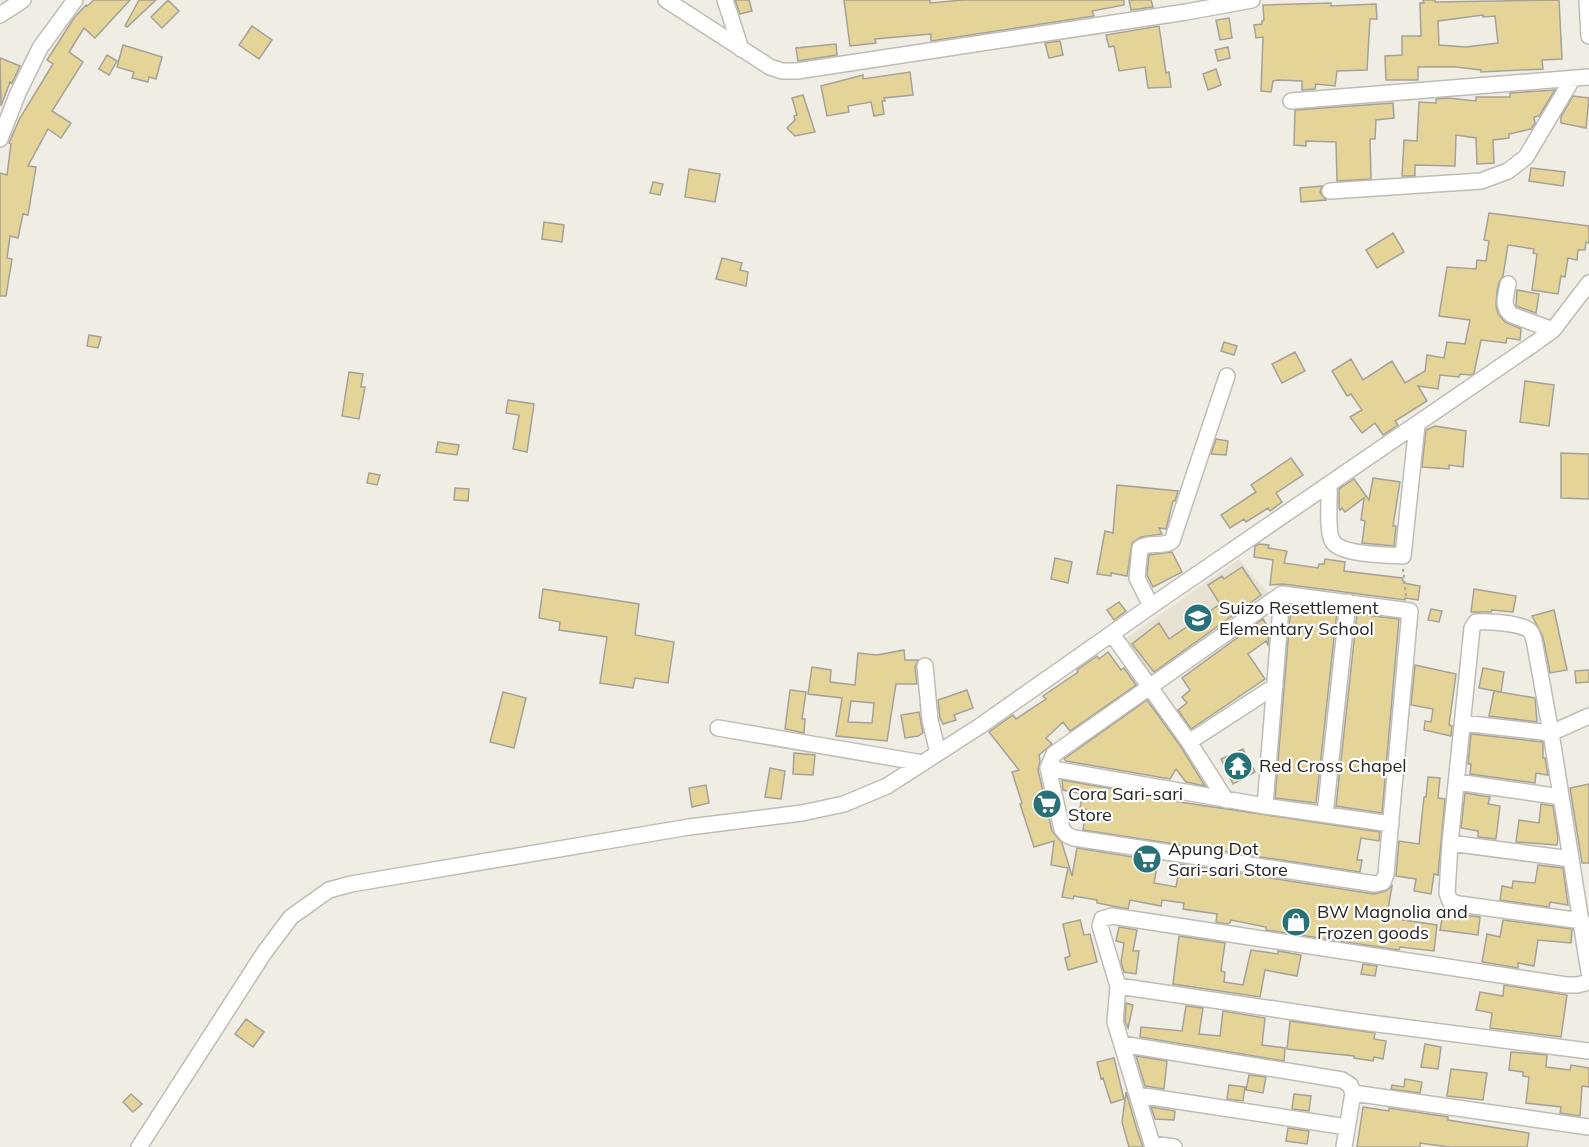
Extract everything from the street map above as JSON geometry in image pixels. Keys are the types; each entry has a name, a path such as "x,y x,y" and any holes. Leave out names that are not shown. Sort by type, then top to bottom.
{"street":[{"path":"0,15 23,0"},
{"path":"666,0 770,67 782,71 797,71 1185,6 1252,0"},
{"path":"725,0 741,49"},
{"path":"1587,0 1589,36"},
{"path":"0,139 18,93 40,48 69,2"},
{"path":"1291,100 1589,77"},
{"path":"1330,191 1481,181 1508,171 1526,157 1573,78"},
{"path":"139,1147 264,953 291,918 329,890 351,884 689,827 802,813 844,804 887,786 980,726 1553,330 1589,283"},
{"path":"1508,284 1504,305 1506,311 1553,330"},
{"path":"1151,606 1137,578 1140,548 1144,545 1167,545 1172,541 1227,375"},
{"path":"1329,485 1331,535 1334,543 1343,550 1403,556 1417,425"},
{"path":"1265,806 1282,594"},
{"path":"1282,594 1410,611 1391,824 1386,874 1383,882 1375,884 1074,838 1062,829 1048,768 1054,754 1282,594"},
{"path":"1325,814 1348,602"},
{"path":"1582,921 1450,901 1448,892 1450,843 1472,628 1476,622 1522,626 1529,630 1534,640 1562,797 1582,921 1589,972"},
{"path":"1112,634 1227,800"},
{"path":"926,666 930,720 938,753"},
{"path":"1189,742 1275,686"},
{"path":"1462,723 1551,733 1589,716"},
{"path":"718,728 923,763"},
{"path":"1048,768 1227,800 1391,824"},
{"path":"1457,782 1562,797"},
{"path":"1450,843 1571,859"},
{"path":"1174,1147 1152,1145 1115,1022 1118,986 1100,926 1102,919 1112,916 1566,985 1589,982"},
{"path":"1118,986 1355,1022 1589,1051"},
{"path":"1122,1044 1342,1080 1350,1085 1353,1093 1344,1147"},
{"path":"1353,1093 1589,1127"},
{"path":"1138,1095 1347,1127"}],"path":[{"path":"1403,556 1406,596 1410,611"}],"shaded area":[{"name":"Suizo Resettlement Elementary School","path":"1239,559 1271,597 1152,679 1126,639"}],"building":[{"path":"94,0 130,0 95,38 84,28 69,52 83,62 52,111 71,123 61,138 48,129 28,166 36,167 28,215 23,214 18,238 10,236 7,258 12,259 6,296 0,296 0,173 7,175 11,144 9,143 20,118 53,64 47,60 74,18"},
{"path":"139,0 156,0 127,27 125,26"},
{"path":"168,0 179,11 162,28 151,17"},
{"path":"735,0 749,0 752,11 740,14"},
{"path":"844,0 930,0 930,3 963,0 1124,0 1124,5 1092,11 1094,16 931,41 931,34 875,39 876,43 850,46"},
{"path":"1129,0 1151,0 1153,7 1131,10"},
{"path":"1423,0 1435,0 1435,2 1559,0 1562,59 1542,60 1543,69 1481,72 1481,70 1456,67 1418,67 1418,80 1386,80 1385,56 1402,55 1402,36 1421,36 1420,3 1424,3","holes":["1483,15 1483,17 1495,16 1498,43 1466,47 1439,45 1438,21"]},
{"path":"1331,3 1331,6 1376,4 1377,19 1370,19 1367,70 1337,71 1335,86 1316,84 1315,89 1302,90 1302,81 1278,80 1273,81 1271,92 1261,91 1263,37 1256,38 1254,25 1262,24 1264,20 1263,5"},
{"path":"1229,18 1232,38 1220,40 1216,20"},
{"path":"252,26 272,40 259,59 239,45"},
{"path":"1159,26 1166,73 1169,72 1171,87 1148,88 1145,67 1119,71 1114,46 1109,47 1106,35"},
{"path":"1060,41 1063,55 1049,58 1045,43"},
{"path":"836,44 837,55 798,61 796,48"},
{"path":"123,45 162,57 156,79 149,77 148,82 132,78 134,72 117,67"},
{"path":"1228,47 1230,58 1218,61 1215,50"},
{"path":"107,55 117,61 109,75 99,69"},
{"path":"0,58 20,66 12,83 10,82 1,106"},
{"path":"1216,69 1221,85 1208,90 1203,74"},
{"path":"910,72 913,95 884,98 885,101 882,101 884,114 874,116 871,102 848,106 849,112 827,116 821,86 863,75 863,79"},
{"path":"1555,90 1539,116 1534,117 1535,123 1531,129 1509,134 1509,138 1493,140 1494,163 1477,164 1476,138 1456,135 1455,166 1415,165 1415,176 1402,176 1404,140 1417,141 1419,102 1436,103 1436,99 1448,98 1476,101 1476,97 1510,97 1510,93"},
{"path":"803,95 815,132 795,136 787,128 797,115 792,98"},
{"path":"1573,96 1589,98 1586,128 1561,123 1561,117"},
{"path":"1393,103 1394,118 1376,120 1375,139 1370,139 1371,179 1337,181 1336,142 1306,141 1306,146 1294,145 1295,110"},
{"path":"1531,168 1565,172 1563,186 1529,181"},
{"path":"689,169 720,174 715,202 685,197"},
{"path":"653,182 663,184 660,195 650,193"},
{"path":"1322,186 1320,192 1326,200 1301,202 1300,188"},
{"path":"1489,213 1589,226 1589,243 1586,242 1585,250 1578,250 1577,260 1568,258 1565,277 1561,276 1558,294 1532,290 1537,254 1533,253 1534,249 1508,245 1503,276 1497,291 1496,306 1498,314 1505,322 1521,329 1520,340 1507,338 1506,343 1481,340 1474,373 1460,374 1459,377 1440,375 1438,389 1418,386 1427,401 1395,421 1398,425 1383,435 1375,423 1362,433 1350,417 1362,410 1351,394 1347,396 1332,371 1351,359 1363,380 1392,361 1405,383 1425,371 1427,355 1444,358 1447,342 1465,344 1470,320 1439,316 1447,267 1476,269 1477,260 1486,261 1489,241 1484,240"},
{"path":"544,222 564,225 562,242 542,239"},
{"path":"1393,233 1404,252 1377,268 1366,250"},
{"path":"722,258 742,263 740,270 748,272 746,286 716,279"},
{"path":"1517,290 1539,294 1536,313 1516,306"},
{"path":"89,335 101,337 98,348 87,346"},
{"path":"1224,342 1237,346 1234,355 1221,351"},
{"path":"1295,352 1305,371 1282,383 1272,364"},
{"path":"349,372 363,374 361,387 365,387 359,419 342,416"},
{"path":"1525,381 1554,385 1549,426 1520,422"},
{"path":"508,400 534,404 527,452 513,449 519,415 506,413"},
{"path":"1435,426 1466,431 1463,467 1449,465 1449,469 1422,467 1426,430"},
{"path":"1216,439 1228,441 1226,455 1211,454"},
{"path":"438,442 459,445 457,455 436,452"},
{"path":"1561,453 1589,454 1589,499 1561,498"},
{"path":"1291,458 1303,475 1276,493 1282,502 1270,511 1268,508 1246,522 1244,519 1230,528 1221,515 1256,492 1251,485"},
{"path":"369,473 380,475 377,485 367,483"},
{"path":"1373,478 1400,482 1393,526 1396,526 1394,546 1362,543 1365,521 1361,520 1364,498 1345,512 1339,508 1339,489 1354,479 1369,500"},
{"path":"1117,485 1178,491 1166,529 1159,528 1162,534 1141,537 1132,543 1127,576 1111,573 1111,576 1097,574 1105,531 1113,533"},
{"path":"455,488 469,489 468,501 454,500"},
{"path":"1259,544 1287,551 1284,563 1318,568 1319,564 1324,564 1325,559 1345,562 1344,571 1402,578 1404,583 1420,586 1418,600 1283,584 1270,585 1273,560 1254,557 1255,546"},
{"path":"1172,552 1182,572 1153,587 1147,575 1149,555"},
{"path":"1055,558 1072,562 1068,583 1051,579"},
{"path":"1242,567 1261,595 1154,672 1132,644 1159,623 1169,639 1220,604 1208,585 1222,576 1224,579"},
{"path":"543,589 639,604 635,635 674,642 668,683 635,678 633,688 600,683 607,637 559,630 560,622 539,618"},
{"path":"1474,589 1516,596 1513,612 1492,610 1491,612 1471,612"},
{"path":"1119,602 1126,611 1114,620 1107,610"},
{"path":"1291,605 1337,611 1316,803 1275,798"},
{"path":"1431,609 1442,611 1439,622 1428,620"},
{"path":"1554,610 1567,670 1550,673 1543,637 1532,616"},
{"path":"1357,614 1399,619 1382,813 1336,806"},
{"path":"1263,619 1269,629 1268,645 1266,641 1248,654 1265,679 1191,729 1178,710 1187,703 1182,697 1190,690 1182,678"},
{"path":"904,650 905,660 918,660 915,667 917,684 896,684 887,741 836,736 842,698 808,694 812,667 831,670 830,682 855,685 858,653 877,655","holes":["851,701 874,703 872,723 848,722"]},
{"path":"1108,652 1121,670 1124,668 1136,685 1070,731 1063,722 1046,738 1052,744 1039,755 1038,770 1052,831 1062,843 1072,876 1077,848 1158,861 1154,883 1176,887 1180,864 1374,894 1386,891 1392,886 1387,915 1437,925 1434,951 1400,947 1399,950 1266,930 1266,927 1231,920 1227,924 1216,922 1217,914 1183,909 1184,903 1162,900 1161,906 1130,900 1128,909 1097,903 1097,900 1074,896 1073,899 1062,897 1068,868 1051,865 1054,841 1034,847 1012,772 1019,770 989,732 1013,715 1016,719 1046,699 1043,696 1078,672 1077,670 1097,656 1099,659"},
{"path":"1415,665 1456,674 1449,725 1452,726 1451,736 1424,730 1425,721 1431,722 1433,709 1411,705"},
{"path":"1483,668 1504,672 1501,692 1479,688"},
{"path":"1589,670 1589,682 1576,683 1575,671"},
{"path":"790,690 806,692 802,719 805,719 804,733 785,729"},
{"path":"967,690 973,708 954,715 956,720 943,724 938,700"},
{"path":"1494,691 1535,698 1537,722 1489,716"},
{"path":"503,692 526,698 514,748 490,742"},
{"path":"1147,700 1181,747 1205,786 1186,782 1176,769 1170,779 1064,759"},
{"path":"919,712 923,733 905,738 901,715"},
{"path":"1471,734 1543,742 1543,758 1545,758 1548,775 1536,773 1535,783 1470,774 1471,764 1468,764"},
{"name":"Red Cross Chapel","path":"1243,749 1255,772 1233,784 1221,759"},
{"path":"794,753 815,755 813,775 793,774"},
{"path":"770,768 785,771 781,799 765,797"},
{"path":"1428,777 1440,778 1438,798 1445,799 1438,875 1434,874 1431,894 1414,891 1416,879 1396,876 1399,841 1419,844"},
{"path":"1062,780 1153,796 1153,798 1380,832 1379,841 1361,838 1357,860 1362,860 1360,872 1083,830 1086,809 1080,808 1083,794 1063,790"},
{"path":"1589,784 1589,863 1582,863 1570,788"},
{"path":"706,785 709,803 692,807 689,788"},
{"path":"1465,793 1490,797 1488,804 1500,806 1496,839 1478,837 1478,831 1461,828"},
{"path":"1541,804 1553,806 1557,845 1516,842 1519,820 1539,823"},
{"path":"1538,865 1563,868 1568,905 1550,902 1549,907 1500,900 1502,886 1512,888 1513,881 1535,883"},
{"path":"1444,908 1457,914 1480,917 1478,935 1440,930"},
{"path":"1080,920 1084,935 1090,934 1097,962 1068,970 1065,958 1070,956 1063,924"},
{"path":"1503,920 1572,929 1571,943 1538,940 1534,966 1518,963 1518,968 1482,962 1487,934 1500,937"},
{"path":"1119,927 1137,930 1133,951 1139,951 1136,974 1124,972 1121,962 1124,943 1116,941"},
{"path":"1179,936 1225,943 1221,971 1225,972 1224,982 1243,985 1251,950 1301,955 1297,976 1265,970 1260,997 1173,984"},
{"path":"1363,964 1377,966 1375,976 1361,974"},
{"path":"1504,985 1567,995 1561,1037 1490,1028 1492,1013 1476,1010 1480,992 1503,996"},
{"path":"1126,1003 1133,1005 1128,1028 1125,1021"},
{"path":"1186,1006 1203,1008 1199,1034 1220,1036 1223,1011 1265,1018 1262,1045 1285,1048 1284,1061 1140,1037 1141,1027 1182,1031"},
{"path":"246,1019 264,1032 253,1047 235,1034"},
{"path":"1290,1021 1375,1033 1374,1039 1386,1041 1383,1059 1374,1057 1373,1061 1354,1058 1354,1056 1287,1049"},
{"path":"1425,1044 1441,1047 1438,1069 1421,1067"},
{"path":"1511,1052 1547,1055 1546,1067 1570,1070 1571,1065 1589,1068 1589,1087 1582,1086 1580,1116 1560,1113 1561,1107 1526,1103 1529,1077 1523,1076 1523,1072 1509,1070"},
{"path":"1136,1056 1167,1061 1164,1089 1145,1086"},
{"path":"1114,1058 1124,1099 1111,1103 1097,1062"},
{"path":"1451,1069 1487,1073 1483,1100 1447,1096"},
{"path":"1249,1075 1266,1077 1263,1093 1246,1090"},
{"path":"1405,1079 1422,1082 1420,1093 1391,1089 1392,1085 1404,1087"},
{"path":"1229,1085 1245,1087 1243,1101 1227,1099"},
{"path":"1126,1092 1143,1147 1129,1147 1122,1122"},
{"path":"131,1094 142,1104 133,1112 123,1102"},
{"path":"1294,1094 1311,1096 1309,1111 1292,1109"},
{"path":"1151,1107 1175,1111 1174,1120 1155,1119"},
{"path":"1363,1107 1389,1111 1389,1108 1448,1117 1448,1120 1529,1133 1527,1147 1449,1147 1420,1143 1420,1147 1357,1147"},
{"path":"1288,1128 1309,1131 1307,1144 1286,1141"}],"place":[{"name":"Suizo Resettlement Elementary School","path":"1198,618"},
{"name":"Red Cross Chapel","path":"1238,766"},
{"name":"Cora Sari-sari Store","path":"1047,804"},
{"name":"Apung Dot Sari-sari Store","path":"1147,859"},
{"name":"BW Magnolia and Frozen goods","path":"1296,922"}]}
